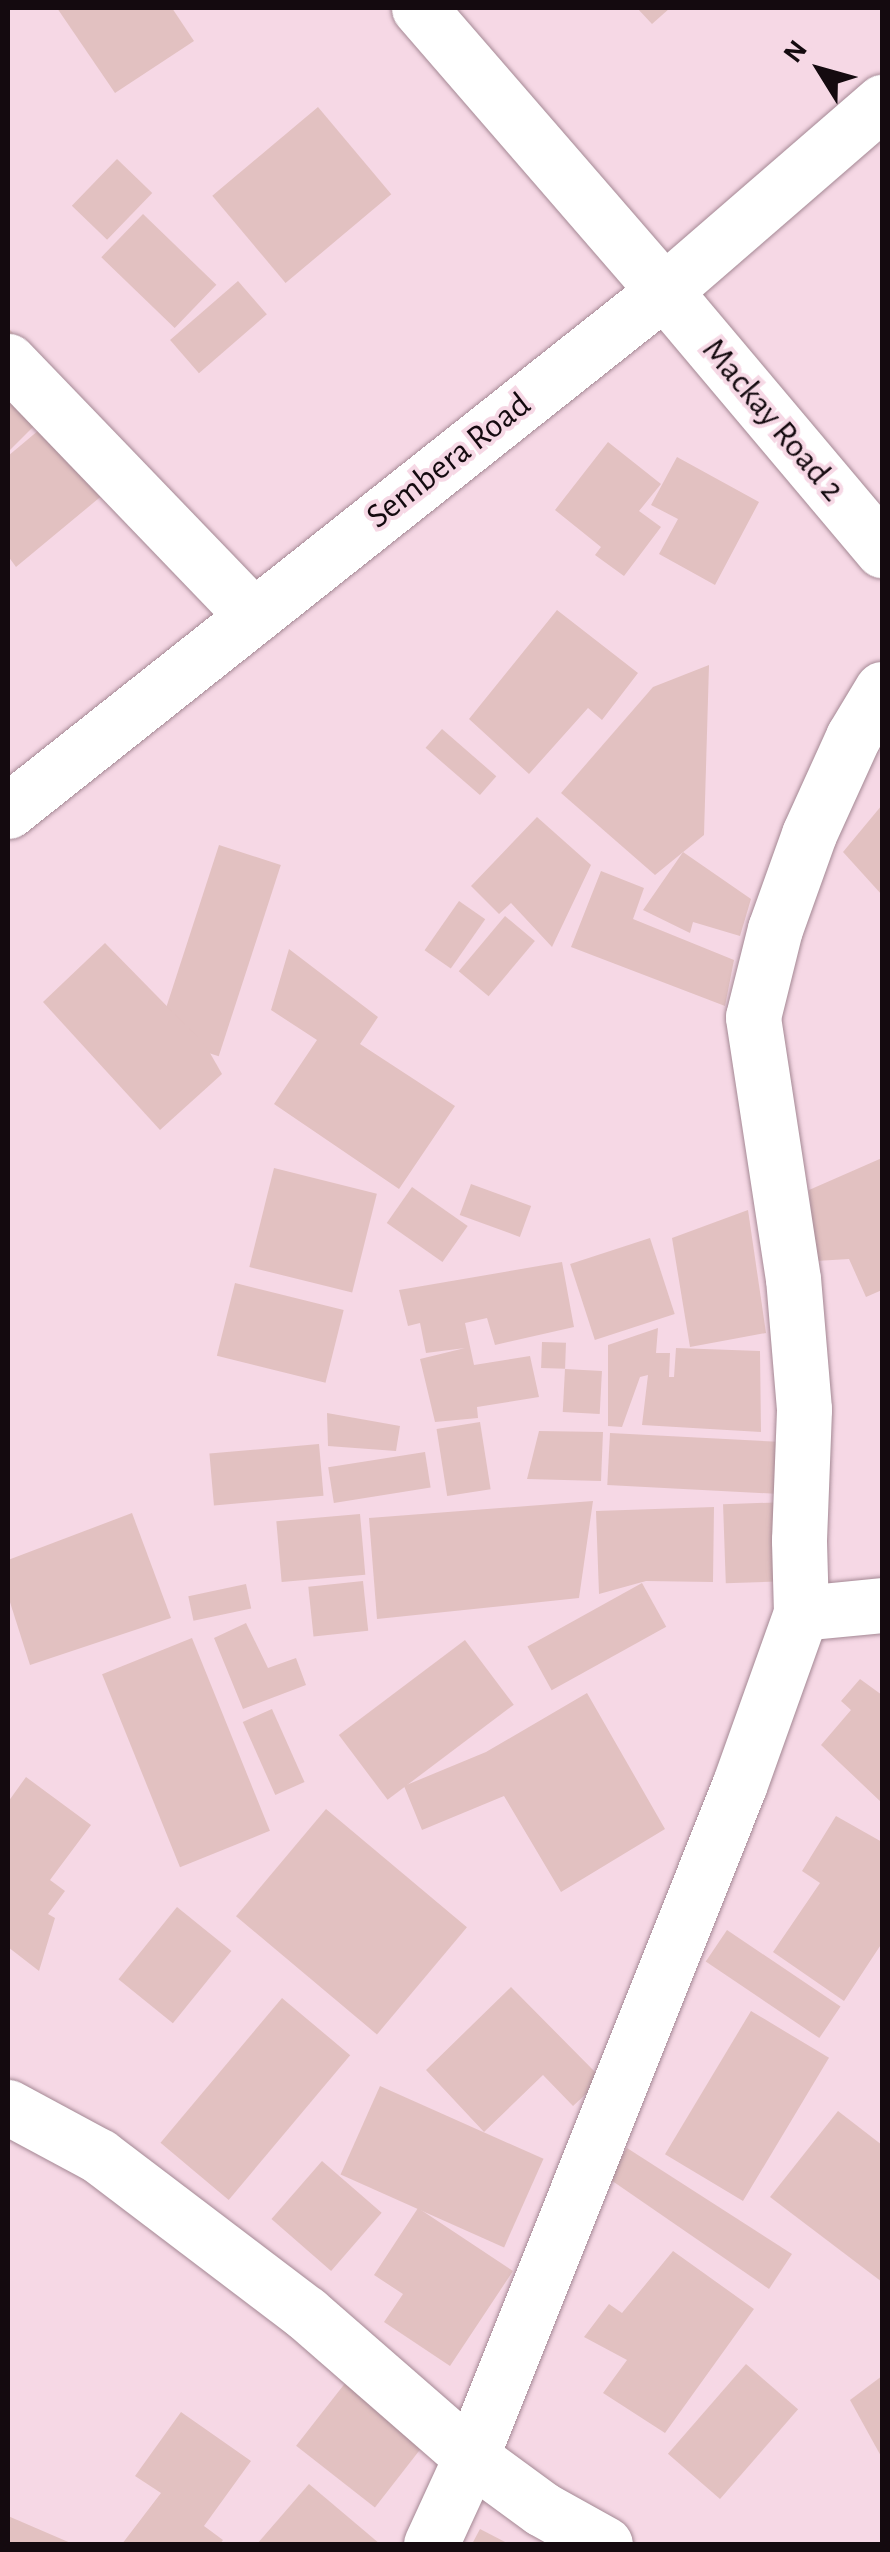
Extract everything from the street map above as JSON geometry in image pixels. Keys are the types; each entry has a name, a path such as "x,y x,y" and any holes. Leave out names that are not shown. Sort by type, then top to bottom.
{"street":[{"name":"Mackay Road 2","path":"418,8 664,290 882,550"},
{"name":"Sembera Road","path":"8,811 664,290 882,102"},
{"path":"8,362 253,616"},
{"path":"431,2544 470,2457 738,1786 801,1613 802,1390 793,1279 753,1017 776,929 808,834 854,737 882,689"},
{"path":"801,1613 882,1605"},
{"path":"8,2107 115,2168 306,2314 470,2457 542,2508 605,2544"}],"building":[{"path":"57,8 172,8 194,41 115,93"},
{"path":"637,8 670,8 652,24"},
{"path":"318,107 391,194 286,283 212,196"},
{"path":"117,159 152,193 107,240 72,206"},
{"path":"143,214 216,285 175,328 101,257"},
{"path":"238,281 267,314 199,373 170,340"},
{"path":"8,328 70,390 8,452"},
{"path":"64,409 122,479 16,567 8,556 8,456"},
{"path":"608,442 661,484 639,511 661,527 624,576 595,555 601,547 555,510"},
{"path":"677,457 759,502 715,585 659,554 678,519 651,505"},
{"path":"557,610 638,673 602,720 588,708 529,774 469,719"},
{"path":"709,665 704,835 655,875 561,793 653,687"},
{"path":"442,729 496,776 480,795 426,748"},
{"path":"882,805 882,895 843,852"},
{"path":"537,817 591,865 552,947 511,903 499,914 471,886"},
{"path":"219,845 281,865 219,1056 157,1036"},
{"path":"683,852 751,899 740,936 693,922 690,933 643,910"},
{"path":"601,871 644,888 633,919 734,960 725,1006 571,947"},
{"path":"459,901 485,919 451,969 425,950"},
{"path":"505,916 535,941 489,996 459,971"},
{"path":"105,943 206,1046 222,1074 160,1130 43,1002"},
{"path":"289,949 378,1017 360,1044 455,1106 399,1189 274,1104 317,1040 271,1010"},
{"path":"882,1158 882,1290 866,1297 849,1259 816,1261 809,1190"},
{"path":"274,1168 377,1194 352,1293 249,1267"},
{"path":"471,1184 531,1206 520,1237 460,1215"},
{"path":"412,1187 468,1226 442,1262 387,1223"},
{"path":"748,1210 766,1333 690,1347 672,1238"},
{"path":"650,1238 675,1314 595,1340 570,1264"},
{"path":"562,1262 574,1327 495,1345 487,1318 465,1323 474,1365 530,1356 539,1397 477,1407 478,1418 435,1422 420,1359 465,1348 426,1353 420,1323 408,1326 399,1290"},
{"path":"235,1283 344,1310 326,1383 217,1356"},
{"path":"658,1328 656,1353 670,1353 669,1377 674,1377 676,1348 760,1351 761,1432 642,1425 648,1375 640,1377 622,1427 608,1426 608,1345"},
{"path":"542,1342 566,1343 565,1369 541,1368"},
{"path":"565,1369 602,1371 600,1414 563,1412"},
{"path":"327,1413 400,1426 396,1451 328,1446"},
{"path":"480,1422 491,1489 447,1496 437,1429"},
{"path":"539,1431 603,1432 601,1481 527,1479"},
{"path":"610,1433 778,1442 775,1494 607,1485"},
{"path":"319,1444 324,1496 214,1505 209,1454"},
{"path":"425,1452 431,1488 334,1503 328,1467"},
{"path":"593,1501 579,1598 377,1619 369,1518"},
{"path":"788,1502 791,1581 726,1583 723,1504"},
{"path":"714,1507 713,1582 646,1581 599,1594 596,1511"},
{"path":"132,1513 171,1618 30,1665 8,1596 8,1560"},
{"path":"360,1514 365,1575 282,1582 276,1521"},
{"path":"363,1581 368,1631 314,1636 308,1587"},
{"path":"642,1583 666,1627 552,1690 527,1647"},
{"path":"246,1584 251,1608 193,1621 188,1596"},
{"path":"246,1623 268,1668 296,1658 306,1685 243,1709 214,1638"},
{"path":"192,1638 270,1831 180,1867 102,1674"},
{"path":"465,1640 514,1705 388,1800 339,1735"},
{"path":"860,1679 882,1695 882,1803 821,1745 851,1710 841,1701"},
{"path":"587,1693 665,1829 561,1892 504,1796 422,1830 404,1786 486,1752"},
{"path":"272,1709 305,1782 275,1795 243,1722"},
{"path":"26,1777 91,1825 50,1880 65,1891 48,1914 55,1918 39,1971 8,1947 8,1802"},
{"path":"326,1809 467,1927 377,2035 236,1916"},
{"path":"836,1816 882,1842 882,1943 844,2001 773,1952 820,1883 802,1871"},
{"path":"177,1907 231,1951 173,2023 118,1979"},
{"path":"727,1930 841,2007 819,2038 706,1962"},
{"path":"511,1987 602,2079 573,2106 543,2075 484,2132 426,2070"},
{"path":"282,1998 350,2055 229,2200 161,2143"},
{"path":"751,2011 829,2058 743,2201 665,2154"},
{"path":"380,2086 544,2159 504,2247 341,2175"},
{"path":"838,2111 882,2145 882,2282 770,2197"},
{"path":"627,2148 792,2254 769,2289 608,2178"},
{"path":"322,2161 382,2213 331,2271 271,2219"},
{"path":"418,2208 513,2271 450,2366 384,2322 403,2294 374,2275"},
{"path":"673,2251 754,2309 665,2433 603,2393 627,2360 584,2337 609,2304 622,2313"},
{"path":"746,2364 798,2409 720,2499 668,2454"},
{"path":"882,2376 882,2458 850,2400"},
{"path":"346,2382 425,2444 375,2507 296,2446"},
{"path":"181,2412 251,2461 204,2526 223,2540 220,2544 122,2544 161,2493 135,2476"},
{"path":"309,2484 380,2544 257,2544"},
{"path":"8,2516 73,2544 8,2544"},
{"path":"480,2529 509,2544 472,2544"}]}
